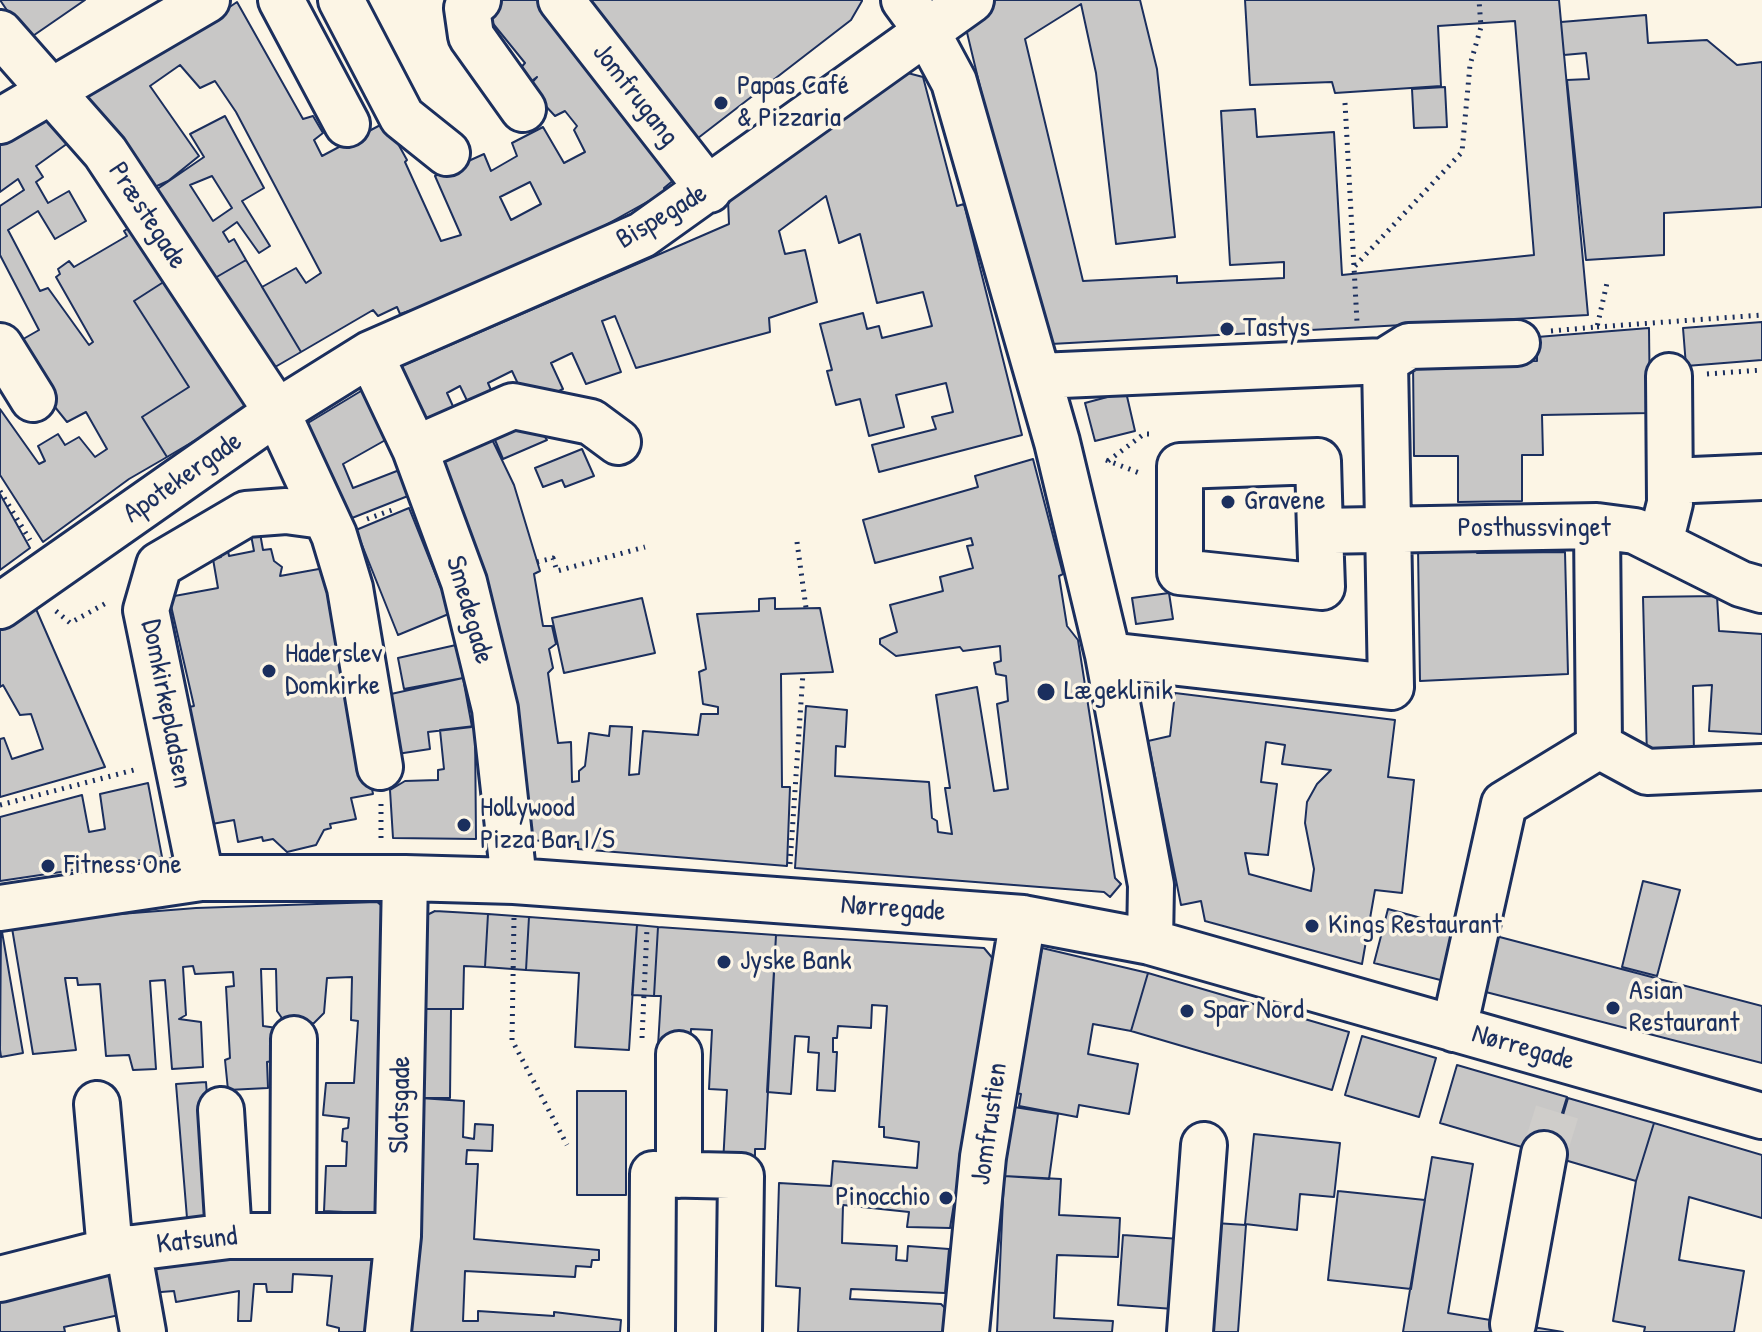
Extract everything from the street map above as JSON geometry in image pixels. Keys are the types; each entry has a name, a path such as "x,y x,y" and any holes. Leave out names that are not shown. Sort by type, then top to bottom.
{"street":[{"path":"0,121 207,0"},
{"path":"281,0 347,124"},
{"path":"341,0 402,117 447,153"},
{"path":"478,0 467,8 471,36 523,109"},
{"name":"Jomfrugang","path":"561,0 709,190"},
{"name":"Bispegade","path":"370,354 642,235 709,190 915,15 971,0"},
{"path":"915,15 954,82 1057,442 1108,655 1151,885 1150,942"},
{"name":"Præstegade","path":"0,33 105,152 277,412 328,526 350,588 380,767"},
{"path":"1039,376 1385,361 1409,346 1517,343"},
{"path":"0,346 33,399"},
{"name":"Apotekergade","path":"0,606 53,591 277,412 370,354"},
{"name":"Smedegade","path":"370,354 415,449 464,582 495,709 514,881"},
{"path":"1108,655 1391,687 1385,361"},
{"path":"1660,543 1670,503 1669,376"},
{"path":"415,449 513,406 591,422 618,442"},
{"path":"1318,461 1320,531 1322,587 1180,572 1180,466 1318,461"},
{"path":"1670,481 1762,477"},
{"name":"Domkirkepladsen","path":"201,878 146,610 159,565 246,514 286,511 328,526"},
{"path":"1597,526 1599,746"},
{"name":"Posthussvinget","path":"1320,531 1597,526 1635,531 1741,584 1762,590"},
{"path":"1599,746 1647,772 1762,767"},
{"path":"1454,1029 1504,804 1599,746"},
{"name":"Nørregade","path":"0,908 201,878 392,878 514,881 1023,918 1150,942 1454,1029 1567,1079 1762,1116"},
{"name":"Slotsgade","path":"388,1332 398,1236 392,878"},
{"name":"Jomfrustien","path":"966,1332 983,1157 1023,918"},
{"path":"293,1234 294,1039"},
{"path":"679,1054 679,1175"},
{"path":"97,1104 119,1249 143,1332"},
{"path":"221,1110 229,1236"},
{"path":"1190,1332 1204,1145"},
{"path":"1513,1324 1544,1154"},
{"path":"652,1332 653,1174 741,1176 739,1332"},
{"name":"Katsund","path":"0,1279 119,1249 229,1236 398,1236"}],"path":[{"path":"1354,267 1462,152 1470,65 1481,27 1479,0"},
{"path":"1597,327 1607,283"},
{"path":"1517,343 1533,333 1762,315"},
{"path":"1669,376 1762,370"},
{"path":"1057,442 1180,488"},
{"path":"0,491 70,623 115,597 146,610"},
{"path":"328,526 433,494"},
{"path":"797,542 806,608"},
{"path":"537,562 553,558 557,571 645,547"},
{"path":"788,901 803,673"},
{"path":"0,805 176,759"},
{"path":"380,767 392,878"},
{"path":"514,881 512,1040 567,1145"},
{"path":"648,891 641,1051 679,1054"}],"building":[{"path":"0,0 85,0 27,40"},
{"path":"494,0 542,0 675,179 664,188 665,192 602,227 605,233 429,309 427,305 400,314 397,307 378,316 373,310 301,352 262,287 296,268 306,283 321,273 236,112 215,81 200,88 180,65 150,86 199,156 168,181 148,190 83,93 163,40 169,48 237,2 303,119 313,116 323,133 314,140 322,156 386,122 407,160 405,162 441,241 461,235 435,176 484,154 491,171 517,156 512,143 543,127 564,163 585,152 574,130 577,126 565,111 555,116 528,87 537,77 528,84 518,71 525,63 482,10","holes":["530,182 541,204 511,220 500,197"]},
{"path":"572,0 862,1 851,20 689,145"},
{"path":"987,0 1140,0 1157,69 1175,237 1116,244 1096,73 1081,4 1025,39 1083,281 1177,276 1177,283 1284,278 1284,262 1230,265 1221,111 1255,109 1257,137 1334,132 1342,275 1534,255 1515,21 1438,26 1441,86 1335,93 1332,82 1250,85 1245,0 1559,0 1588,315 1051,344 1040,337 964,20"},
{"path":"1646,15 1648,43 1707,40 1737,65 1762,62 1762,207 1664,213 1664,255 1586,260 1567,80 1589,79 1586,53 1564,55 1561,22"},
{"path":"900,71 923,77 957,206 964,204 1022,435 879,472 872,445 936,429 932,417 953,412 946,383 896,395 904,427 869,436 860,399 836,405 827,371 832,370 820,324 863,313 867,329 879,326 882,338 932,326 923,292 877,303 860,234 839,243 826,196 779,231 785,254 805,250 817,302 769,318 770,332 636,368 615,316 602,321 621,372 586,384 572,353 551,363 563,389 534,403 525,399 512,371 488,383 497,404 474,415 460,386 447,393 461,424 432,438 397,368 729,224 728,200"},
{"path":"1445,87 1447,127 1414,128 1412,89"},
{"path":"51,106 75,138 36,166 43,177 36,182 48,203 69,191 86,221 55,239 38,211 8,230 40,291 48,288 89,345 93,342 56,277 60,274 58,269 69,261 74,267 127,236 124,231 135,224 176,274 134,301 189,387 142,417 167,457 129,479 43,542 0,475 0,409 39,464 45,461 38,446 58,434 65,445 79,437 95,457 107,449 86,412 67,422 30,376 18,342 39,330 0,255 0,206 24,190 18,179 0,192 0,143"},
{"path":"225,116 264,188 242,201 270,246 259,253 237,222 223,232 229,242 234,239 246,260 208,282 150,194 204,157 190,134","holes":["212,176 232,208 213,221 190,185"]},
{"path":"246,260 301,352 263,374 208,282"},
{"path":"176,274 258,403 167,457 142,417 189,387 134,301"},
{"path":"1762,322 1762,360 1686,366 1683,328"},
{"path":"1649,328 1650,413 1542,415 1543,455 1522,455 1522,501 1458,502 1458,456 1414,456 1413,362 1537,361 1537,337"},
{"path":"366,388 389,438 343,464 353,488 402,469 413,494 352,518 293,432"},
{"path":"1126,392 1135,431 1095,441 1085,403"},
{"path":"535,423 547,440 503,459 490,428"},
{"path":"487,429 514,485 540,571 534,574 543,626 552,626 556,644 549,649 553,668 548,673 558,743 571,742 572,782 579,781 579,771 585,766 589,733 609,736 610,726 632,727 629,775 639,774 643,731 698,735 701,714 718,714 718,707 703,704 699,672 706,669 697,614 759,611 759,599 775,598 775,609 820,608 833,672 781,674 782,787 790,787 787,866 578,849 578,842 520,840 437,449"},
{"path":"582,449 594,476 565,487 562,480 543,487 535,468"},
{"path":"1033,459 1063,574 1059,576 1067,626 1078,640 1115,878 1121,884 1110,897 1104,892 795,868 806,706 847,710 845,747 836,746 835,776 929,782 932,818 937,821 938,832 952,834 945,788 950,788 936,695 977,687 994,791 1008,789 997,704 1008,701 1006,676 996,674 994,663 1001,661 1000,646 963,651 960,647 896,656 880,644 880,639 897,632 890,605 943,591 940,577 973,568 967,546 973,545 971,538 875,563 863,520 978,487 975,476"},
{"path":"0,494 30,548 0,570"},
{"path":"409,508 451,613 398,635 356,530"},
{"name":"Haderslev Domkirke","path":"260,533 263,550 271,549 274,561 282,567 280,576 330,567 373,794 351,798 356,819 330,824 331,828 324,830 316,845 287,852 273,839 263,841 262,837 238,842 234,820 212,824 189,707 194,706 169,597 218,588 213,559 221,557 219,543 226,542 229,556 254,551 251,535"},
{"path":"1477,547 1477,553 1565,552 1568,674 1420,681 1418,548"},
{"path":"1169,593 1173,619 1136,624 1132,598"},
{"path":"1717,596 1719,631 1762,634 1762,734 1709,731 1712,685 1693,686 1694,757 1647,758 1643,597"},
{"path":"642,598 655,653 564,673 552,618"},
{"path":"36,609 105,767 0,797 0,739 4,738 12,759 43,749 31,714 20,715 3,685 0,687 0,625"},
{"path":"456,645 463,678 404,689 398,658"},
{"path":"463,678 472,727 428,732 430,749 397,754 391,694"},
{"path":"1175,693 1395,720 1388,777 1414,780 1402,893 1375,890 1362,964 1205,921 1201,901 1181,905 1148,741 1170,736","holes":["1266,742 1285,745 1282,764 1331,770 1317,784 1307,802 1305,823 1314,869 1311,891 1249,874 1245,853 1268,855 1277,784 1261,782"]},
{"path":"475,726 476,839 393,838 390,790 405,781 438,780 438,770 444,769 440,730"},
{"path":"148,783 162,857 0,881 0,817 82,795 89,832 105,829 100,794"},
{"path":"1643,881 1680,890 1657,976 1622,967"},
{"path":"377,902 390,912 383,1214 324,1211 326,1166 346,1166 347,1142 342,1141 343,1129 348,1128 349,1118 323,1115 326,1083 354,1083 358,1021 351,1020 352,977 327,978 324,1013 314,1023 286,1024 277,1011 276,969 261,969 263,1026 277,1028 277,1060 267,1062 268,1088 228,1090 225,1060 230,1058 226,987 234,986 233,972 195,974 193,966 183,967 186,1015 179,1019 201,1022 203,1067 172,1069 165,980 150,981 156,1069 133,1070 129,1055 106,1056 100,984 78,985 77,978 65,978 76,1050 33,1054 12,928 56,922 57,919 196,908"},
{"path":"1388,909 1462,929 1456,984 1374,963"},
{"path":"435,911 488,914 485,967 464,966 463,1009 421,1009 423,917"},
{"path":"488,914 529,917 526,970 485,967"},
{"path":"529,917 637,925 629,1050 575,1047 579,973 526,970"},
{"path":"637,925 658,927 654,996 632,995"},
{"path":"1,926 23,1053 1,1057 0,1050"},
{"path":"658,927 776,935 765,1149 755,1149 755,1158 723,1164 727,1090 709,1089 712,1030 691,1029 690,1048 658,1046 661,996 654,996"},
{"path":"776,935 984,948 994,960 950,1228 907,1227 909,1212 843,1205 842,1243 897,1246 896,1260 907,1261 908,1246 949,1249 945,1293 851,1289 850,1299 941,1304 947,1310 947,1332 798,1332 800,1288 776,1286 779,1183 831,1186 833,1161 917,1168 919,1142 884,1137 884,1127 879,1127 887,1006 872,1005 871,1028 838,1026 837,1038 833,1038 833,1052 837,1052 835,1091 817,1090 819,1053 808,1052 809,1037 795,1036 791,1094 767,1092"},
{"path":"1492,935 1762,1006 1762,1063 1478,990"},
{"path":"1042,948 1148,973 1131,1031 1093,1024 1088,1054 1138,1064 1129,1114 1079,1105 1077,1117 1019,1106 1021,1094 1016,1093"},
{"path":"1148,973 1349,1032 1332,1090 1131,1031"},
{"path":"421,1009 451,1009 450,1098 420,1098"},
{"path":"1362,1036 1436,1058 1419,1117 1345,1095"},
{"path":"1457,1065 1567,1097 1549,1155 1440,1123"},
{"path":"206,1082 216,1216 187,1218 176,1084"},
{"path":"577,1091 626,1091 626,1195 577,1195"},
{"path":"420,1098 464,1101 463,1137 474,1139 475,1124 493,1125 492,1151 467,1150 466,1164 478,1164 474,1239 599,1250 599,1260 592,1260 591,1267 576,1266 575,1277 465,1271 463,1321 478,1321 478,1311 554,1316 554,1312 621,1320 620,1332 406,1332"},
{"path":"1568,1098 1654,1123 1636,1181 1551,1156"},
{"path":"1014,1107 1058,1114 1049,1179 1004,1176"},
{"path":"1654,1123 1762,1155 1762,1218 1689,1197 1679,1260 1744,1271 1734,1332 1644,1332 1645,1327 1613,1321 1636,1181"},
{"path":"1254,1134 1340,1143 1334,1197 1300,1194 1297,1230 1245,1224"},
{"path":"1432,1157 1473,1164 1448,1313 1563,1332 1403,1332"},
{"path":"1004,1176 1061,1179 1059,1215 1120,1218 1118,1257 1057,1255 1054,1318 1113,1321 1112,1332 997,1332"},
{"path":"1338,1191 1425,1200 1411,1289 1328,1280"},
{"path":"1215,1223 1246,1225 1238,1332 1208,1332"},
{"path":"1123,1235 1180,1239 1174,1309 1118,1305"},
{"path":"237,1250 381,1254 375,1332 339,1332 339,1328 327,1325 332,1276 293,1274 292,1292 267,1292 266,1284 254,1284 251,1321 238,1321 239,1291 176,1302 174,1291 148,1293 145,1263"},
{"path":"110,1271 119,1315 64,1327 65,1332 0,1332 0,1295"}],"tunnel":[{"path":"1544,1154 1562,1096"}],"place":[{"name":"Papas Café & Pizzaria","path":"721,103"},
{"name":"Tastys","path":"1227,329"},
{"name":"Gravene","path":"1228,502"},
{"name":"Haderslev Domkirke","path":"269,671"},
{"name":"Lægeklinik","path":"1046,692"},
{"name":"Hollywood Pizza Bar I/S","path":"464,825"},
{"name":"Fitness One","path":"48,866"},
{"name":"Kings Restaurant","path":"1312,926"},
{"name":"Jyske Bank","path":"724,962"},
{"name":"Asian Restaurant","path":"1613,1008"},
{"name":"Spar Nord","path":"1187,1011"},
{"name":"Pinocchio","path":"946,1198"}]}
